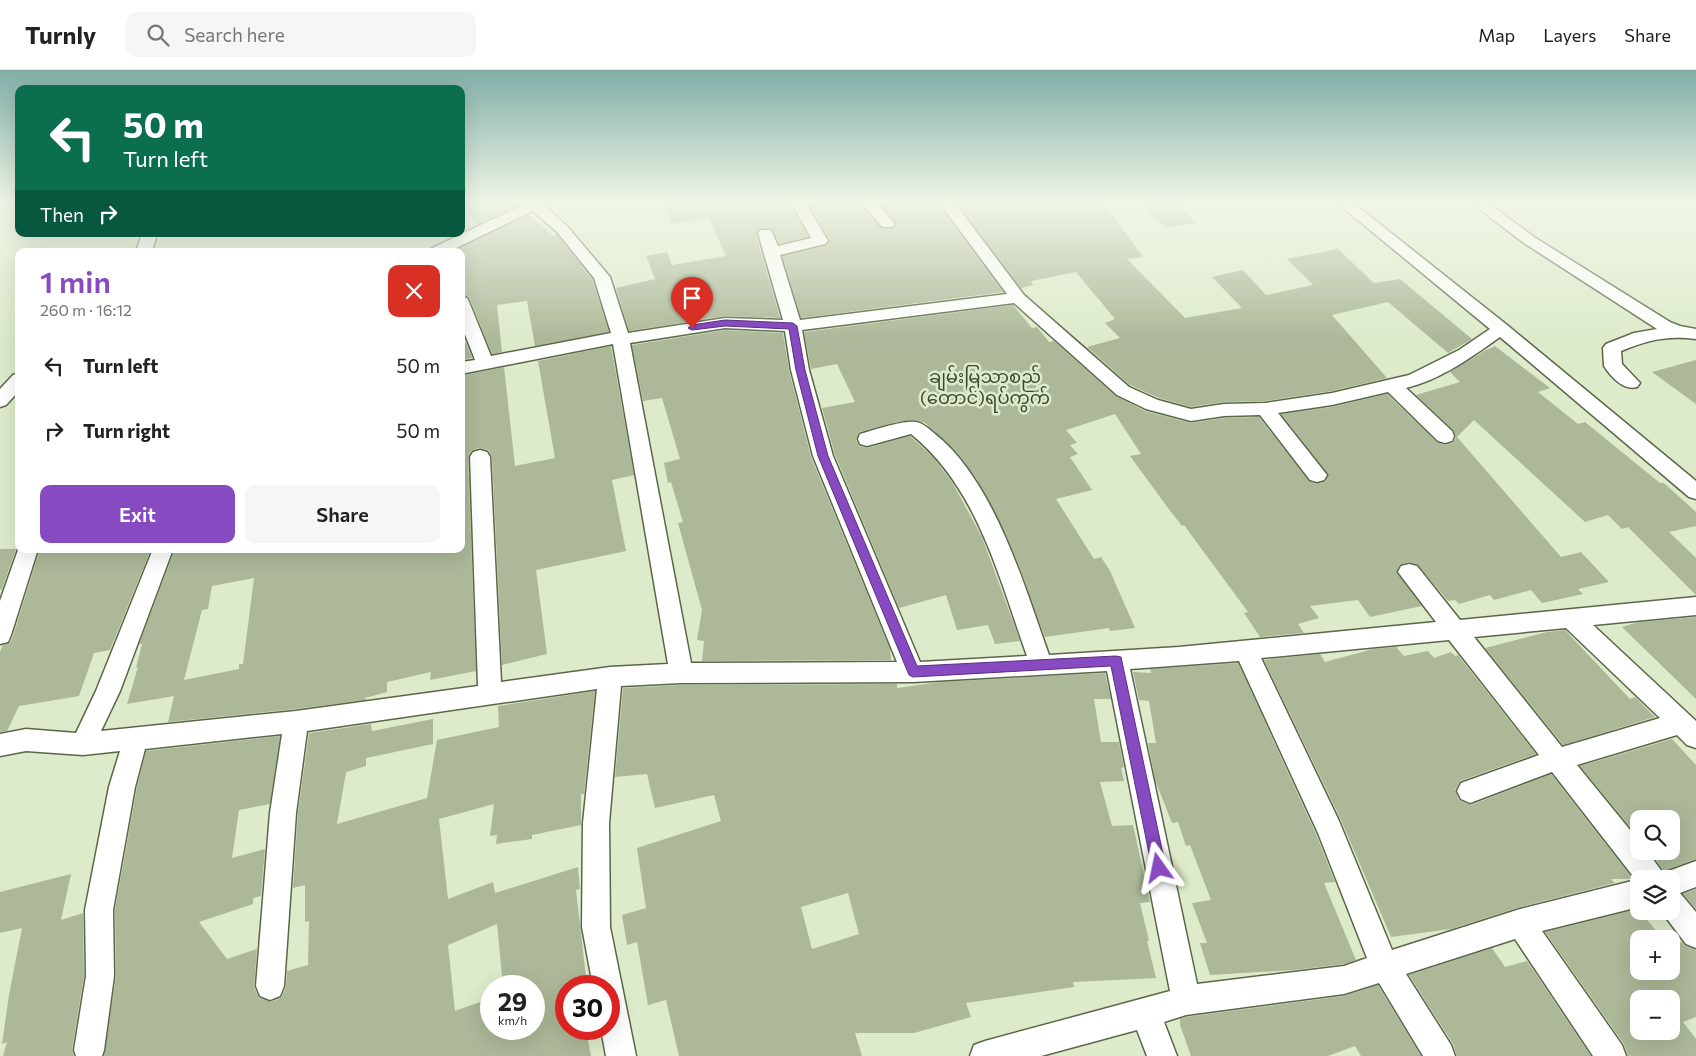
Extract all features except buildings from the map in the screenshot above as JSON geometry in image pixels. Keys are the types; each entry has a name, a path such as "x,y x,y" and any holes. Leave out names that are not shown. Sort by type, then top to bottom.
{"street":[{"path":"578,248 602,277 620,338 681,673"},
{"path":"771,248 793,326 800,370 823,456 913,672"},
{"path":"772,252 789,248"},
{"path":"981,248 1018,298 1124,391 1152,405 1191,415 1224,410 1265,409 1332,399 1414,380 1465,354 1501,329"},
{"path":"1401,248 1696,492"},
{"path":"1542,248 1676,331"},
{"path":"465,367 620,338 725,323 793,326 1018,298"},
{"path":"465,312 485,363"},
{"path":"1631,383 1613,366 1612,348 1640,336 1676,331 1696,334"},
{"path":"0,401 15,384"},
{"path":"1392,385 1445,436"},
{"path":"1265,409 1317,475"},
{"path":"867,439 915,428 943,451 959,471 993,533 1041,664"},
{"path":"480,456 490,694"},
{"path":"0,634 27,553"},
{"path":"83,744 108,690 161,553"},
{"path":"1409,572 1645,870"},
{"path":"0,744 26,740 83,744 135,740 296,722 610,677 681,673 913,672 1179,657 1696,606"},
{"path":"1570,618 1688,730"},
{"path":"1246,650 1330,830 1385,967 1440,1056"},
{"path":"1116,661 1186,1000"},
{"path":"605,975 596,927 596,823 610,677"},
{"path":"270,986 282,813 296,722"},
{"path":"1470,790 1558,759 1688,730"},
{"path":"89,1050 100,976 99,910 122,787 135,740"},
{"path":"1680,880 1696,874"},
{"path":"985,1056 1146,1013 1186,1000 1344,980 1520,923 1630,895"},
{"path":"1680,914 1696,934"},
{"path":"1520,923 1612,1056"},
{"path":"1146,1013 1162,1056"},
{"path":"618,1040 621,1056"}],"district":[{"name":"ချမ်းမြသာစည် (တောင်)ရပ်ကွက်","path":"985,386"}],"route":[{"path":"692,328 725,323 793,326 800,370 823,456 913,672 1116,661 1159,868"}]}
